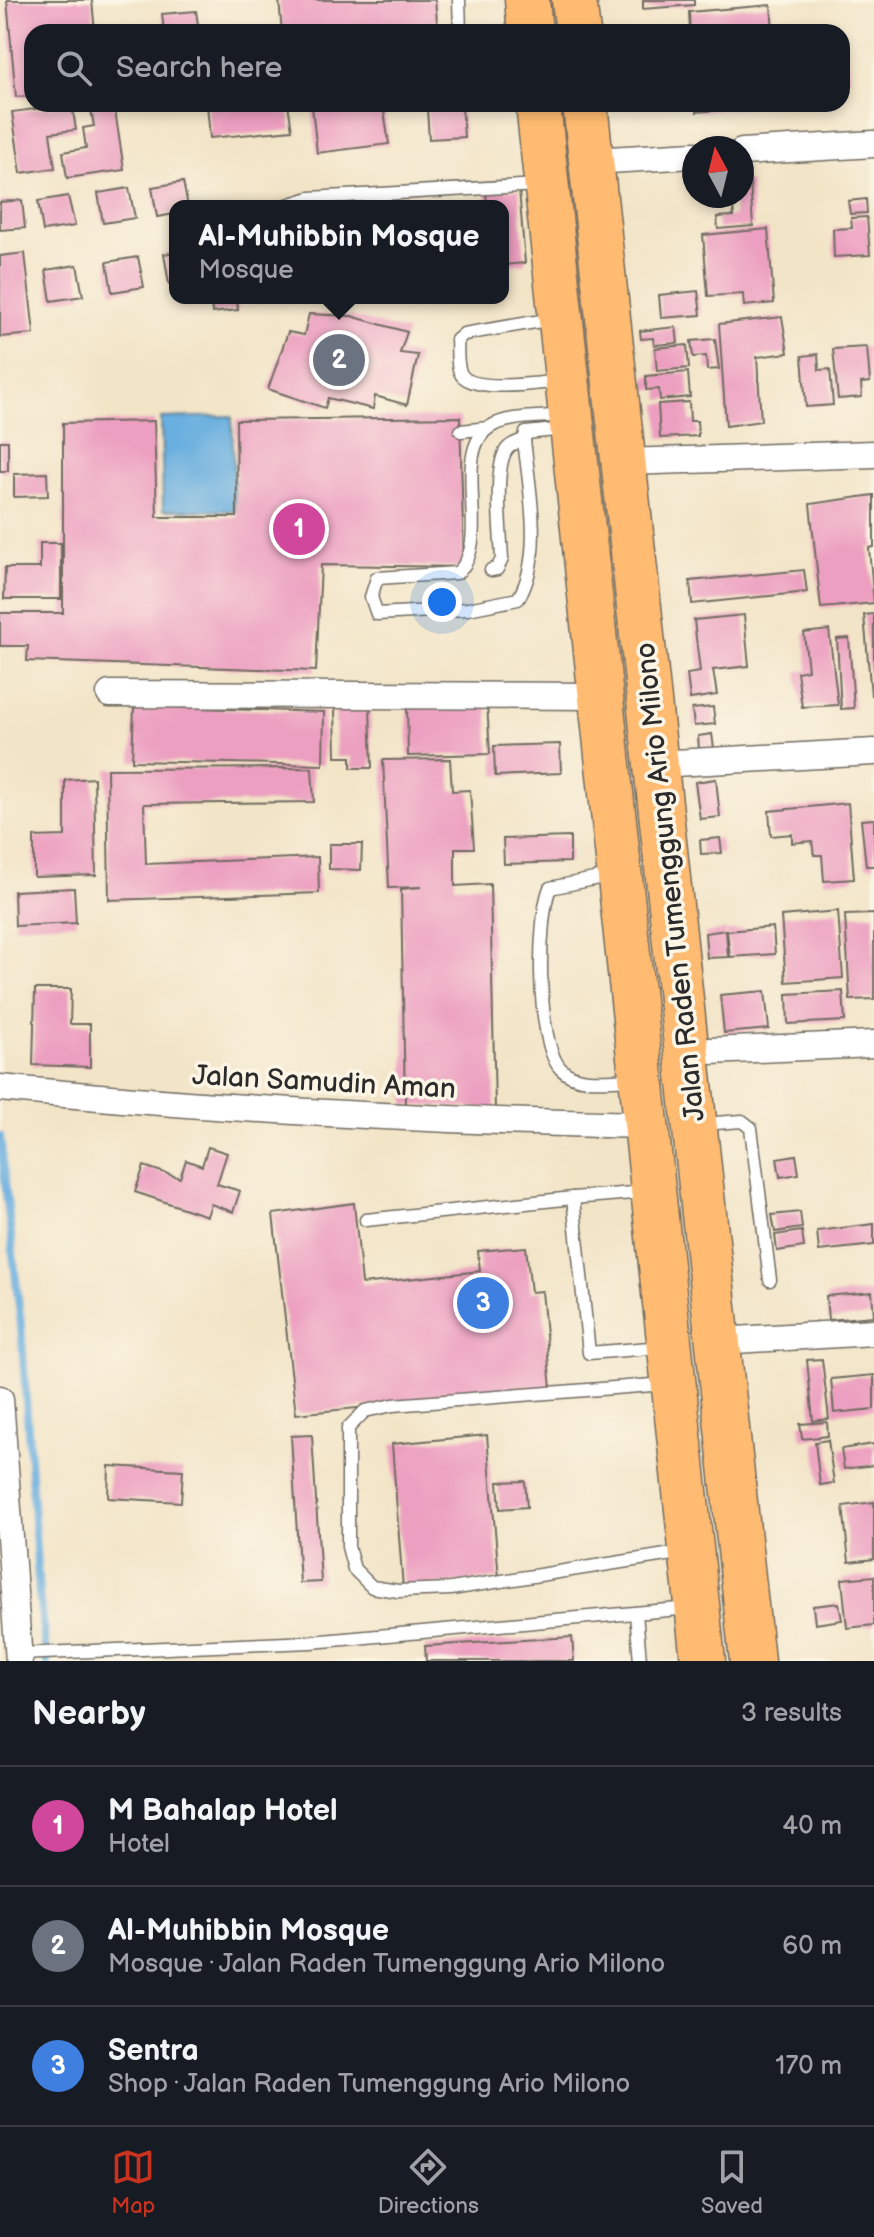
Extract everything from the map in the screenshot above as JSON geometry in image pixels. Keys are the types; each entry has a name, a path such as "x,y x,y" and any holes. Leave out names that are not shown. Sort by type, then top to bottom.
{"highway":[{"path":"527,0 529,24"},
{"path":"574,0 577,24"},
{"name":"Jalan Raden Tumenggung Ario Milono","path":"539,112 703,1661"},
{"name":"Jalan Raden Tumenggung Ario Milono","path":"586,112 752,1661"},
{"path":"624,929 674,925"}],"street":[{"path":"754,151 874,144"},
{"path":"591,161 682,156"},
{"path":"624,462 874,454"},
{"path":"110,694 599,696"},
{"path":"656,764 874,752"},
{"path":"687,1052 874,1044"},
{"name":"Jalan Samudin Aman","path":"3,1088 188,1106 475,1122 645,1125"},
{"path":"718,1341 874,1332"},
{"path":"0,1399 3,1459 25,1656"}],"lane":[{"path":"459,0 460,24"},
{"path":"304,200 546,185"},
{"path":"560,318 464,334 457,340 458,357 460,373 468,382 508,385 569,408"},
{"path":"461,431 488,428 506,421 569,408"},
{"path":"488,428 476,443 472,541 467,565 457,573 377,578 371,597 377,614 468,609 518,599 529,582 533,555 524,440 526,433 569,408"},
{"path":"491,570 497,569 502,559 500,487 504,454 510,446 524,440"},
{"path":"618,874 550,888 543,905 539,934 545,1018 552,1054 561,1069 577,1079 640,1079"},
{"path":"695,1124 742,1121 751,1128 770,1280"},
{"path":"366,1220 652,1192"},
{"path":"573,1198 589,1353 671,1365"},
{"path":"671,1365 365,1411 348,1428 348,1547 354,1569 372,1587 398,1591 451,1589 691,1551"},
{"path":"25,1656 56,1651 311,1642 697,1607"},
{"path":"636,1613 640,1661"}],"water":[{"path":"232,416 235,511 163,510 161,418"}],"building":[{"path":"7,0 92,0 94,24 24,24 24,96 16,97"},
{"path":"279,0 435,0 437,24 281,24"},
{"path":"643,0 694,0 694,5 643,9"},
{"path":"771,5 772,24 690,24 689,12"},
{"path":"196,11 198,24 163,24 162,14"},
{"path":"12,112 73,112 76,130 50,133 55,168 21,173"},
{"path":"91,112 115,112 124,170 67,178 63,152 86,148 83,128 94,126"},
{"path":"208,112 289,112 292,130 210,138"},
{"path":"313,112 384,112 389,144 317,153"},
{"path":"427,112 462,112 464,137 429,139"},
{"path":"183,182 187,200 169,200 169,215 157,217 152,187"},
{"path":"129,188 135,218 103,223 98,193"},
{"path":"519,189 525,263 509,264 509,200 487,200 486,191"},
{"path":"68,196 75,226 43,231 38,201"},
{"path":"866,199 867,213 850,214 848,201"},
{"path":"22,200 25,228 0,230 0,202"},
{"path":"733,208 752,208 753,226 718,229 717,217 734,216"},
{"path":"867,217 870,255 834,257 833,229 852,228 851,218"},
{"path":"768,229 774,303 744,306 743,294 708,296 703,235"},
{"path":"25,253 34,334 0,337 0,256"},
{"path":"169,253 169,284 164,254"},
{"path":"138,257 144,287 112,292 107,262"},
{"path":"77,265 83,296 51,301 46,270"},
{"path":"698,291 701,315 661,318 659,295"},
{"path":"211,304 238,304 238,310 212,313"},
{"path":"309,314 351,316 407,332 400,353 418,355 407,405 375,396 373,409 328,398 325,408 268,389 288,332 304,335"},
{"path":"782,317 788,353 757,357 761,421 726,426 719,324"},
{"path":"676,327 678,343 654,345 653,338 641,339 640,331"},
{"path":"715,339 719,369 707,370 706,356 693,357 691,341"},
{"path":"687,345 689,368 657,371 655,348"},
{"path":"867,347 870,382 861,383 862,397 838,399 833,349"},
{"path":"818,354 819,370 830,369 833,405 806,407 802,356"},
{"path":"688,372 690,397 660,400 659,389 646,390 646,376"},
{"path":"689,402 690,421 697,421 698,436 660,438 658,404"},
{"path":"460,417 464,567 321,565 316,671 27,661 28,646 0,646 0,613 63,613 63,423 154,421 157,517 237,517 236,420"},
{"path":"0,441 8,441 8,471 0,471"},
{"path":"47,473 48,496 14,497 14,474"},
{"path":"874,495 874,547 869,548 874,603 821,608 810,504"},
{"path":"40,543 61,543 61,599 4,599 5,568 40,568"},
{"path":"804,570 807,592 692,604 690,581"},
{"path":"874,614 874,695 871,695 864,615"},
{"path":"744,615 749,666 713,670 717,695 690,699 687,674 700,672 694,620"},
{"path":"829,630 838,705 802,707 797,672 808,670 804,633"},
{"path":"849,638 854,708 841,709 837,639"},
{"path":"407,703 487,703 490,754 408,756"},
{"path":"134,706 324,712 323,765 132,761"},
{"path":"713,707 715,724 694,726 692,709"},
{"path":"335,708 370,708 372,768 351,768 351,757 336,757"},
{"path":"712,734 714,748 699,749 698,736"},
{"path":"560,744 561,773 495,776 494,746"},
{"path":"450,759 452,791 470,790 474,848 455,848 455,886 490,884 495,1109 405,1105 401,889 421,887 389,888 383,760"},
{"path":"312,768 314,802 144,804 146,864 318,857 319,893 109,900 107,769"},
{"path":"94,778 96,875 34,877 34,837 65,836 65,780"},
{"path":"716,779 720,817 700,819 695,782"},
{"path":"848,803 854,879 824,881 822,855 814,855 812,841 792,843 792,834 771,836 769,811"},
{"path":"874,819 874,866 866,866 861,820"},
{"path":"570,837 570,862 504,864 503,839"},
{"path":"720,838 722,853 701,854 700,840"},
{"path":"329,844 362,844 361,870 329,869"},
{"path":"74,888 76,923 15,926 14,891"},
{"path":"838,911 843,978 786,982 781,916"},
{"path":"874,914 874,999 850,1000 845,915"},
{"path":"773,927 775,954 730,957 727,931"},
{"path":"726,930 728,957 707,958 705,933"},
{"path":"35,989 71,989 70,1024 90,1024 90,1067 33,1065"},
{"path":"765,991 769,1029 724,1033 720,995"},
{"path":"843,991 845,1021 788,1024 787,994"},
{"path":"208,1147 227,1153 217,1184 240,1191 233,1212 211,1204 207,1216 135,1192 144,1166 180,1178 186,1160 202,1166"},
{"path":"796,1155 799,1174 780,1177 777,1158"},
{"path":"354,1203 362,1284 480,1271 478,1251 526,1247 531,1292 542,1291 551,1389 296,1414 273,1214"},
{"path":"800,1212 802,1228 775,1232 772,1215"},
{"path":"874,1224 874,1245 819,1251 817,1231"},
{"path":"802,1231 804,1247 777,1251 775,1235"},
{"path":"872,1292 874,1316 828,1320 826,1296"},
{"path":"822,1359 829,1419 813,1421 807,1360"},
{"path":"874,1375 874,1409 834,1413 831,1379"},
{"path":"827,1422 828,1436 802,1439 800,1424"},
{"path":"312,1435 321,1582 300,1583 291,1436"},
{"path":"487,1435 499,1578 403,1589 392,1444"},
{"path":"828,1440 834,1483 820,1485 815,1442"},
{"path":"874,1444 874,1465 844,1469 841,1449"},
{"path":"109,1466 183,1470 181,1502 108,1498"},
{"path":"525,1481 527,1507 500,1509 498,1482"},
{"path":"874,1502 874,1559 849,1562 843,1506"},
{"path":"874,1576 874,1625 847,1628 842,1579"},
{"path":"839,1603 842,1620 815,1624 813,1606"},
{"path":"572,1637 574,1661 426,1661 425,1646"}],"waterway":[{"path":"0,1136 21,1325 39,1594 47,1661"}],"place":[{"name":"Al-Muhibbin Mosque","path":"339,360"},
{"name":"M Bahalap Hotel","path":"299,529"},
{"name":"Sentra","path":"483,1303"}]}
